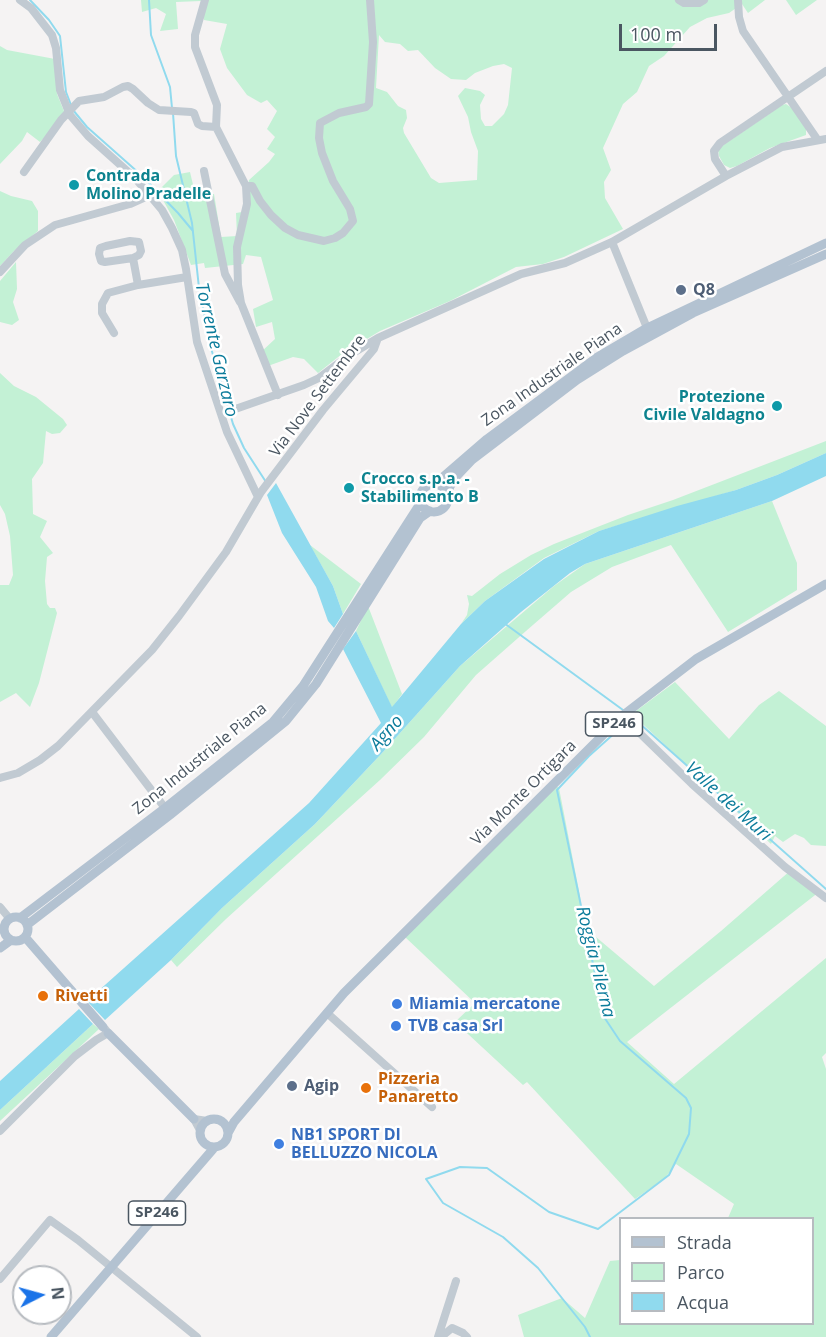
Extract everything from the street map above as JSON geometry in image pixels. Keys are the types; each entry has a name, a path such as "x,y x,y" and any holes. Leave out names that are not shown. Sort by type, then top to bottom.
{"main road":[{"name":"Zona Industriale Piana","path":"435,484 487,438 596,358 647,328 826,243"},
{"name":"Zona Industriale Piana","path":"447,492 454,479 472,460 577,380 693,313 826,254"},
{"path":"435,484 442,486 447,492 448,499 445,507 438,511 430,511 423,506 420,499 426,486 435,484"},
{"name":"Zona Industriale Piana","path":"19,921 273,722 303,686 418,507 420,499"},
{"name":"Zona Industriale Piana","path":"19,921 270,735 300,706 420,518 430,511"},
{"name":"Via Monte Ortigara","path":"228,1133 234,1122 344,993 622,716 696,659 826,584"},
{"path":"0,948 6,937 6,925 19,921 28,931 25,938 19,941 6,937"},
{"path":"25,938 105,1030 194,1119"},
{"path":"221,1121 228,1133 224,1143 210,1146 200,1138 200,1130 207,1121 214,1119 234,1122"},
{"name":"SP246","path":"51,1337 204,1160 210,1146"}],"street":[{"path":"20,0 31,8 52,35 56,48 60,90 68,111 88,136 135,178 150,195 162,210 177,239 182,250 197,342 221,414 248,480 260,495"},
{"path":"205,0 195,35 195,47 217,105 216,127 246,186 248,204 237,247 241,303 278,395"},
{"path":"246,186 252,186 271,215 285,228 298,235 324,240 335,238 343,233 353,221 350,209 333,181 322,153 319,138 320,123 339,113 366,107 369,104 373,42 370,0"},
{"path":"679,0 684,3 699,3 704,0"},
{"path":"738,0 743,31 817,139"},
{"path":"726,176 715,159 714,150 720,143 826,71"},
{"path":"24,172 68,111 84,99 104,97 128,86 153,107 191,112 194,113 198,124 216,127"},
{"name":"Via Nove Settembre","path":"0,778 18,772 40,760 58,746 152,650 182,614 226,552 274,475 323,410 374,349 378,338 521,274 565,263 612,242 726,176 782,147 826,139"},
{"path":"204,171 225,274 241,303"},
{"path":"0,272 25,245 55,225 130,204 150,195"},
{"path":"139,242 141,251 133,258 110,262 101,261 100,248 139,242"},
{"path":"612,242 647,328"},
{"path":"133,258 138,285"},
{"path":"114,333 102,313 104,298 108,293 138,285 187,277"},
{"path":"221,414 278,395 319,378 348,356 378,338"},
{"path":"92,712 165,808"},
{"path":"622,716 692,784 785,867 826,898"},
{"path":"0,907 19,921"},
{"path":"327,1013 432,1107"},
{"path":"0,1131 75,1056 105,1030"},
{"path":"194,1119 207,1121"},
{"path":"194,1119 200,1130"},
{"path":"0,1279 50,1220 197,1337"},
{"path":"439,1337 456,1281"},
{"path":"56,1337 59,1327"},
{"path":"439,1337 452,1328 464,1333 467,1337"}],"green space":[{"path":"141,0 765,0 748,13 742,4 729,13 707,18 690,27 664,56 649,66 637,92 623,104 603,148 611,170 604,182 605,198 623,229 564,257 543,264 516,267 450,301 380,331 342,354 318,373 304,359 293,357 265,367 261,352 275,339 272,322 256,327 253,309 273,300 261,257 246,255 243,264 205,268 204,263 191,265 174,220 158,191 174,175 190,172 195,193 214,194 221,237 237,236 236,213 248,211 245,199 249,180 275,154 267,149 275,137 267,129 277,111 267,100 261,103 247,95 227,68 220,49 227,24 204,20 201,1 176,2 178,29 160,31 166,14 156,8 142,12","holes":["379,35 385,42 400,44 408,51 418,50 435,68 451,79 466,80 475,73 504,64 512,68 508,105 504,114 492,126 485,126 481,119 480,105 485,95 480,91 465,88 458,96 468,117 478,151 477,180 439,183 431,178 404,133 406,110 398,106 387,92 376,88"]},
{"path":"786,0 817,0 796,15"},
{"path":"0,46 7,50 55,59 57,94 66,116 40,142 27,132 22,141 0,164"},
{"path":"786,104 792,108 806,129 806,135 770,148 737,166 730,168 724,165 718,150 722,146"},
{"path":"0,191 32,201 38,211 38,231 0,266"},
{"path":"16,262 17,289 13,302 19,320 12,325 0,322 0,281"},
{"path":"0,373 14,386 36,397 67,425 60,433 52,434 46,431 43,463 32,479 33,514 47,521 40,537 53,553 47,557 45,581 47,604 50,608 55,608 57,613 39,683 30,707 16,693 0,702 0,585 9,585 13,575 10,536 5,514 0,505"},
{"path":"826,441 826,453 777,475 736,490 599,531 544,558 485,601 461,624 467,615 469,604 467,595 472,596 500,574 531,555 628,515"},
{"path":"772,501 797,563 797,590 728,632 671,545 612,567 571,592 476,675 424,737 380,780 226,919 177,967 171,960 222,908 315,824 460,666 554,586 585,564"},
{"path":"310,545 361,584 343,614 333,586"},
{"path":"368,606 402,694 392,708 356,631"},
{"path":"675,682 729,739 759,705 779,691 826,726 826,846 811,845 804,838 795,834 783,842 775,836 771,844 632,714"},
{"path":"555,785 559,788 580,896 583,926 654,986 791,870 819,892 627,1042 674,1084 826,958 826,1053 822,1057 826,1069 826,1337 524,1337 518,1315 562,1298 585,1318 610,1261 619,1260 619,1325 814,1325 814,1217 728,1217 734,1204 676,1164 665,1178 635,1199 527,1082 523,1085 455,1022 475,1003 405,937"},
{"path":"93,1024 99,1029 0,1121 0,1110"}],"water":[{"name":"Agno","path":"826,453 826,476 772,501 585,564 570,573 521,612 460,666 315,824 222,908 171,960 105,1020 87,1001 309,803 381,723 343,649 356,631 392,707 461,624 485,601 544,559 599,531 736,490"},
{"path":"276,483 333,586 343,614 334,628 328,621 316,587 282,533 267,495"},
{"path":"79,1009 93,1024 0,1110 0,1081"}],"waterway":[{"path":"30,0 60,36 66,92 71,105"},
{"name":"Torrente Garzaro","path":"149,0 151,35 170,87 172,108"},
{"path":"73,110 87,127 140,174 193,231"},
{"name":"Torrente Garzaro","path":"173,113 176,156 192,223 199,288 211,348 233,424 244,448 266,482"},
{"name":"Valle dei Muri","path":"504,623 623,710"},
{"name":"Valle dei Muri","path":"630,715 826,889"},
{"name":"Roggia Pilerna","path":"590,1337 585,1327 538,1268 503,1237 443,1203 426,1179 460,1167 487,1168 549,1212 598,1229 669,1175 689,1134 691,1108 686,1098 620,1041 604,1017 557,790 589,756 626,723"}],"place":[{"name":"Contrada Molino Pradelle","path":"74,185"},
{"name":"Q8","path":"681,290"},
{"name":"Protezione Civile Valdagno","path":"777,406"},
{"name":"Crocco s.p.a. - Stabilimento B","path":"349,488"},
{"name":"Rivetti","path":"43,996"},
{"name":"Miamia mercatone","path":"397,1004"},
{"name":"TVB casa Srl","path":"396,1026"},
{"name":"Agip","path":"292,1086"},
{"name":"Pizzeria Panaretto","path":"366,1088"},
{"name":"NB1 SPORT DI BELLUZZO NICOLA","path":"279,1144"}]}
